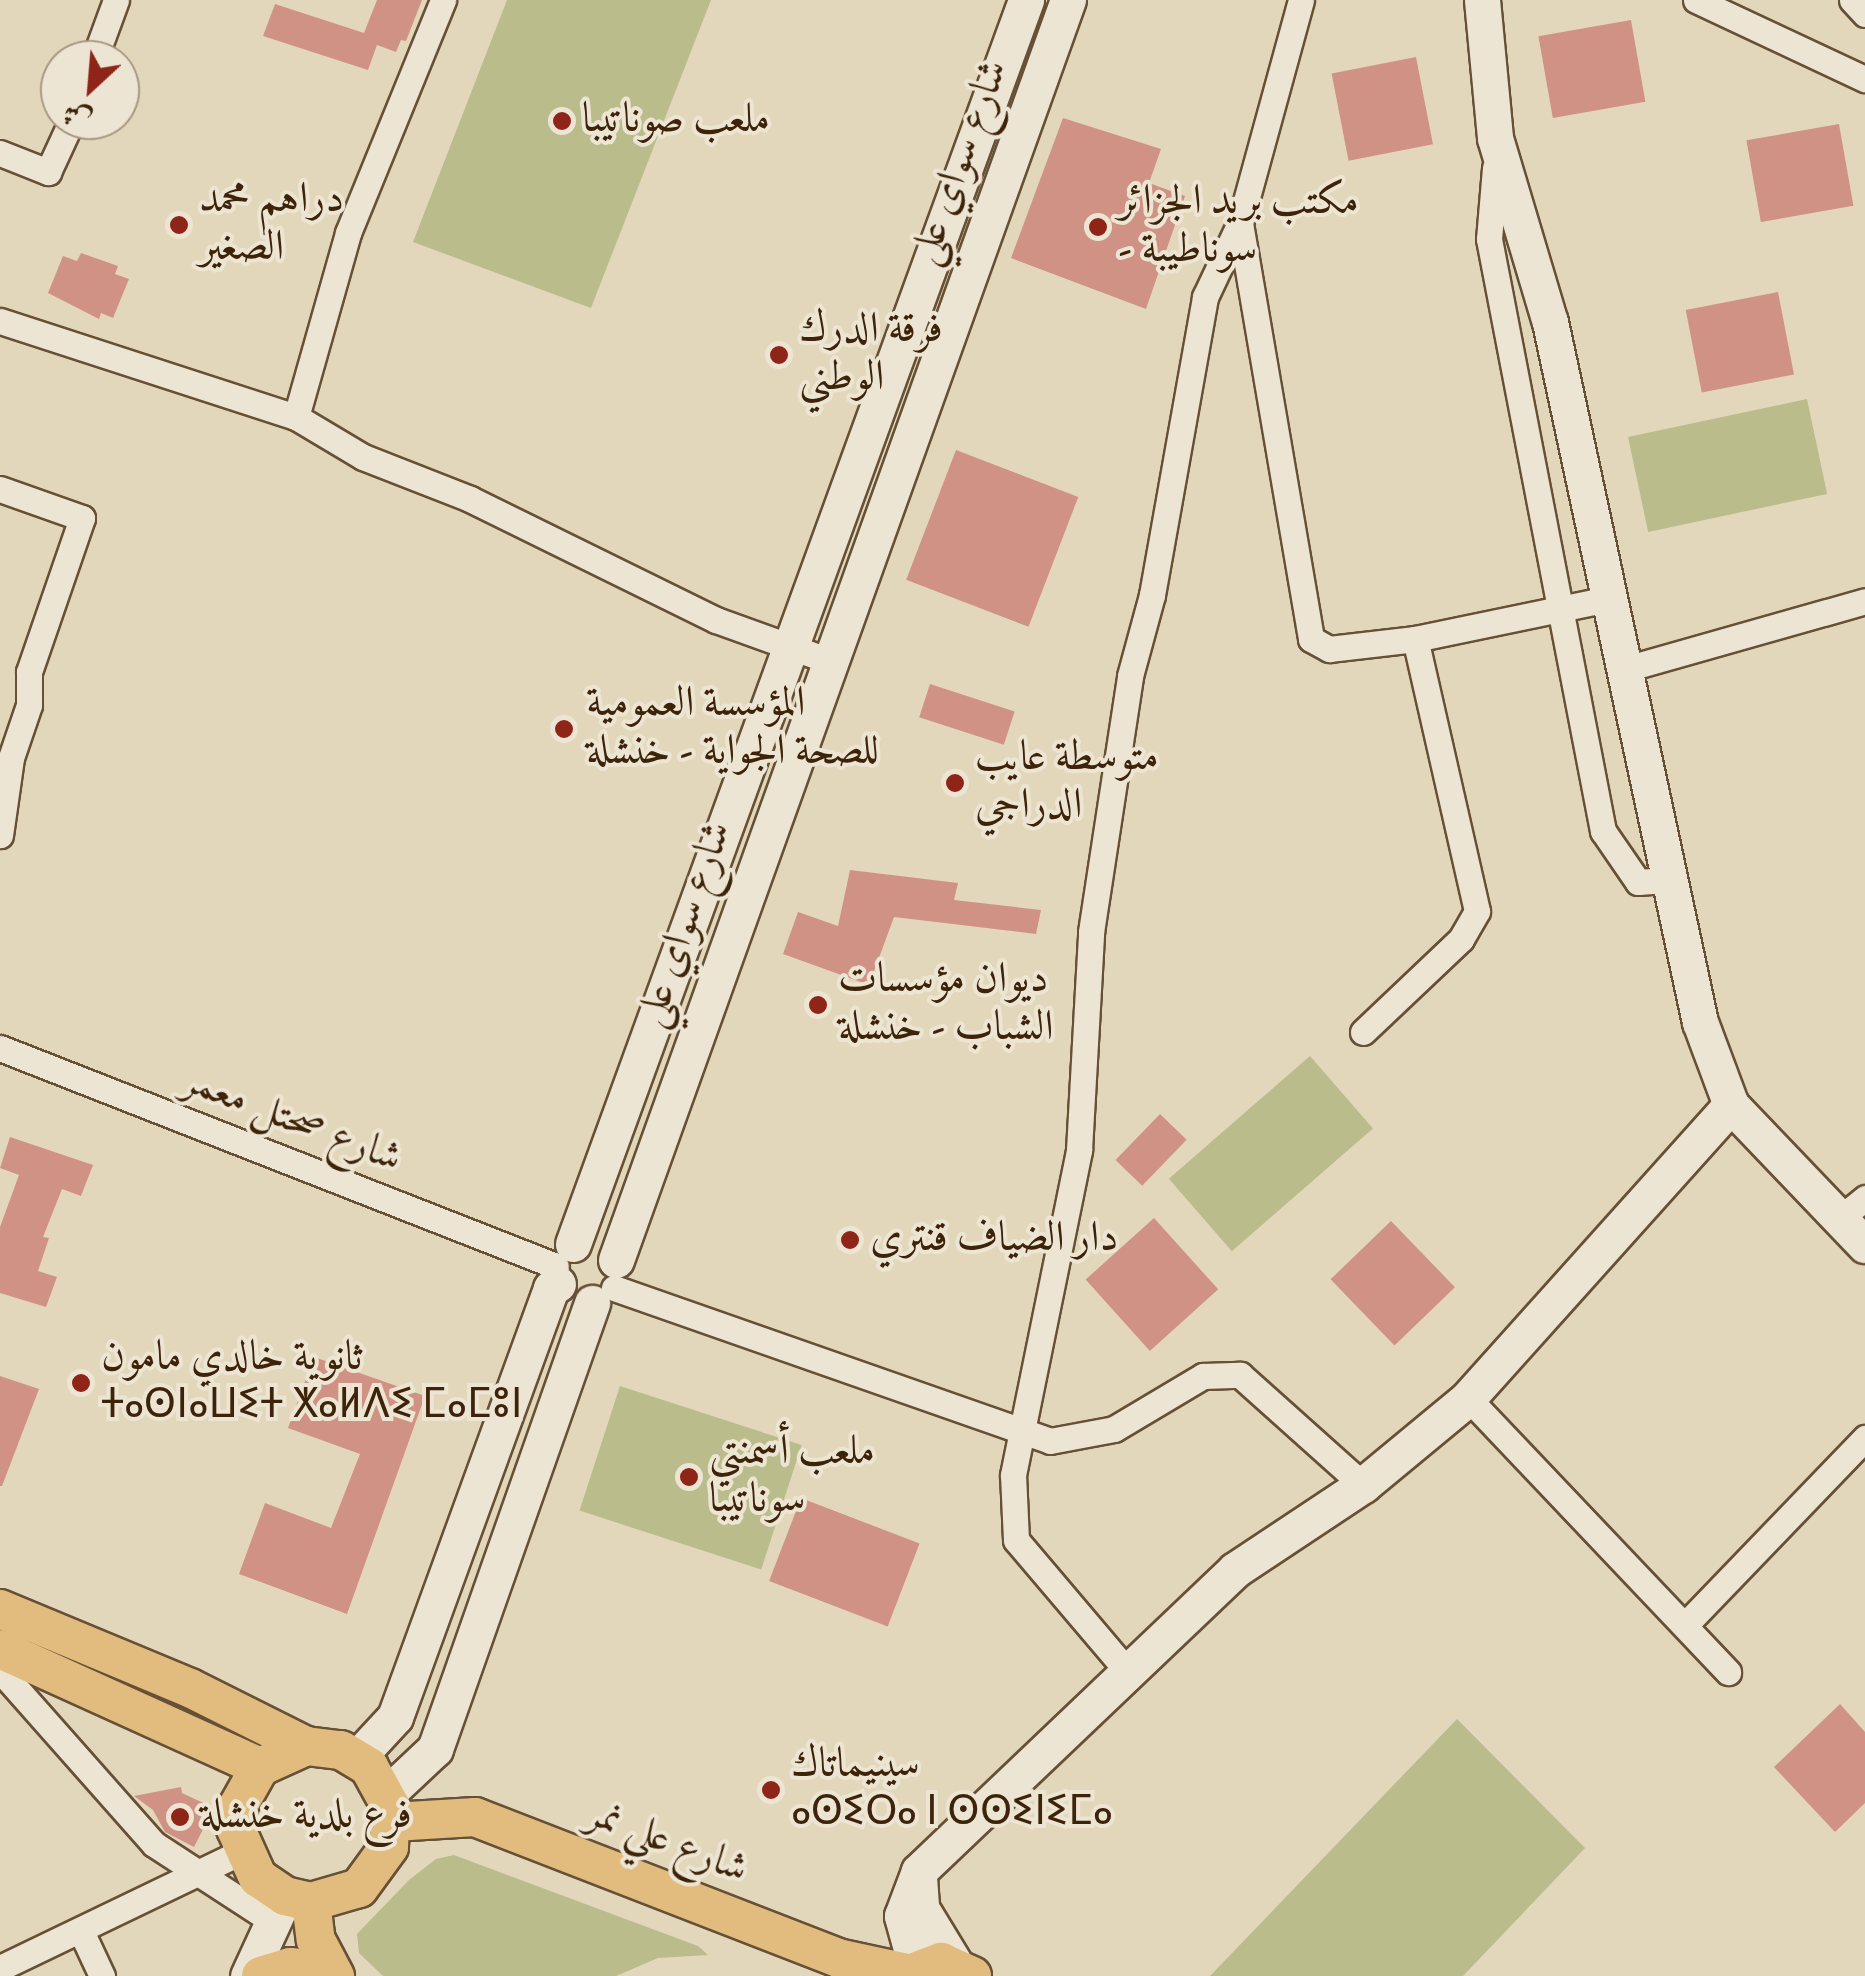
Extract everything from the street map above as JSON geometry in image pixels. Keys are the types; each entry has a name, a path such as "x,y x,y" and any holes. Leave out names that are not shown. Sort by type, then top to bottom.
{"main road":[{"name":"شارع سواي علي","path":"356,1758 395,1717 551,1288 794,650 1026,0"},
{"name":"شارع سواي علي","path":"390,1808 435,1749 607,1284 1068,0"},
{"path":"1482,0 1495,138 1550,322 1629,668 1666,880 1700,1022 1732,1105 1865,1244"},
{"path":"965,174 1000,188"},
{"path":"909,1972 902,1916 919,1872 1235,1570 1364,1485 1468,1398 1732,1105"},
{"path":"598,1242 607,1284 576,1301 562,1265 598,1242"},
{"path":"0,1609 190,1688 306,1746 356,1758 390,1808 384,1859 360,1888 289,1906 248,1976"},
{"path":"0,1649 260,1767"},
{"path":"306,1746 260,1767 238,1806 241,1852 258,1878 289,1906 316,1940 332,1973"},
{"name":"شارع علي نمر","path":"390,1808 475,1816 838,1958 909,1972 964,1970"},
{"path":"919,1872 921,1908 964,1970"},
{"path":"262,1976 290,1968 332,1973"}],"street":[{"path":"101,40 116,0"},
{"path":"296,417 348,233 443,0"},
{"path":"1128,1672 1016,1540 1012,1475 1025,1432 1079,1150 1091,932 1130,676 1152,595 1205,297 1240,223 1301,0"},
{"path":"1696,0 1865,79"},
{"path":"1852,0 1865,14"},
{"path":"1495,138 1489,239 1603,831 1638,882 1666,880"},
{"path":"0,153 48,172 63,140"},
{"path":"1240,223 1311,638 1329,649 1415,639 1613,598"},
{"path":"0,321 296,417 363,457 470,499 716,620 830,661"},
{"path":"0,489 82,518 28,672 29,705 11,758 0,835"},
{"path":"1629,668 1865,601"},
{"path":"1363,1032 1461,940 1477,911 1415,639"},
{"name":"شارع صحتل معمر","path":"0,1048 562,1265"},
{"path":"1838,1220 1865,1198"},
{"path":"607,1284 1050,1441 1114,1430 1203,1376 1240,1375 1364,1485"},
{"path":"1468,1398 1687,1623 1728,1672"},
{"path":"1687,1623 1865,1438"},
{"path":"0,1670 137,1827 195,1872 289,1906"},
{"path":"0,1968 241,1852"},
{"path":"81,1931 102,1976"}],"green space":[{"name":"ملعب صوناتيبا","path":"507,0 711,0 591,308 413,242"},
{"path":"1807,399 1827,494 1648,532 1628,437"},
{"path":"1310,1056 1373,1128 1232,1251 1169,1179"},
{"name":"ملعب أسمنتي سوناتيبا","path":"620,1386 802,1445 761,1570 580,1511"},
{"path":"1457,1719 1585,1848 1463,1976 1210,1976"},
{"path":"454,1855 698,1946 708,1955 658,1958 616,1976 383,1976 359,1953 357,1934 409,1880 436,1859"}],"building":[{"path":"377,0 422,0 406,41 401,40 396,52 377,45 368,70 263,36 275,4 364,33"},
{"path":"1631,20 1645,102 1553,118 1538,36"},
{"path":"1416,57 1433,144 1349,161 1332,73"},
{"name":"مكتب بريد الجزائر - سوناطيبة","path":"1063,118 1161,149 1149,183 1185,196 1146,309 1011,258"},
{"path":"1839,124 1853,206 1761,222 1746,140"},
{"path":"81,253 118,266 115,274 129,279 113,318 101,313 99,319 48,293 63,256 77,261"},
{"path":"1778,292 1794,374 1702,392 1686,310"},
{"path":"956,450 1078,497 1028,627 906,580"},
{"path":"930,684 1015,712 1004,745 919,717"},
{"path":"850,870 958,883 954,900 1041,910 1036,934 894,917 869,985 783,954 798,912 838,926"},
{"path":"1160,1114 1187,1140 1142,1186 1116,1160"},
{"path":"10,1137 93,1165 81,1196 62,1189 43,1237 49,1238 38,1271 57,1277 46,1307 0,1293 0,1227 19,1175 0,1168"},
{"path":"1154,1218 1218,1289 1150,1351 1086,1280"},
{"path":"1391,1221 1455,1287 1394,1346 1331,1279"},
{"path":"314,1357 425,1396 347,1614 239,1574 265,1503 331,1528 360,1454 288,1428"},
{"path":"0,1376 39,1389 2,1486 0,1486"},
{"path":"801,1498 920,1544 888,1627 769,1581"},
{"path":"1840,1704 1865,1732 1865,1803 1835,1832 1774,1767"},
{"name":"فرع بلدية خنشلة","path":"181,1787 182,1793 214,1808 194,1847 165,1832 153,1810 134,1796"}],"place":[{"name":"ملعب صوناتيبا","path":"562,121"},
{"name":"دراهم محمد الصغير","path":"179,225"},
{"name":"مكتب بريد الجزائر - سوناطيبة","path":"1098,227"},
{"name":"فرقة الدرك الوطني","path":"779,355"},
{"name":"المؤسسة العمومية للصحة الجواية - خنشلة","path":"564,729"},
{"name":"متوسطة عايب الدراجي","path":"955,783"},
{"name":"ديوان مؤسسات الشباب - خنشلة","path":"818,1005"},
{"name":"دار الضياف قنتري","path":"850,1240"},
{"name":"ثانوية خالدي مامون ⵜⴰⵙⵏⴰⵡⵉⵜ ⵅⴰⵍⴷⵉ ⵎⴰⵎⵓⵏ","path":"81,1383"},
{"name":"ملعب أسمنتي سوناتيبا","path":"689,1477"},
{"name":"سينيماتاك ⴰⵙⵉⵔⴰ ⵏ ⵙⵙⵉⵏⵉⵎⴰ","path":"771,1790"},
{"name":"فرع بلدية خنشلة","path":"180,1817"}]}
